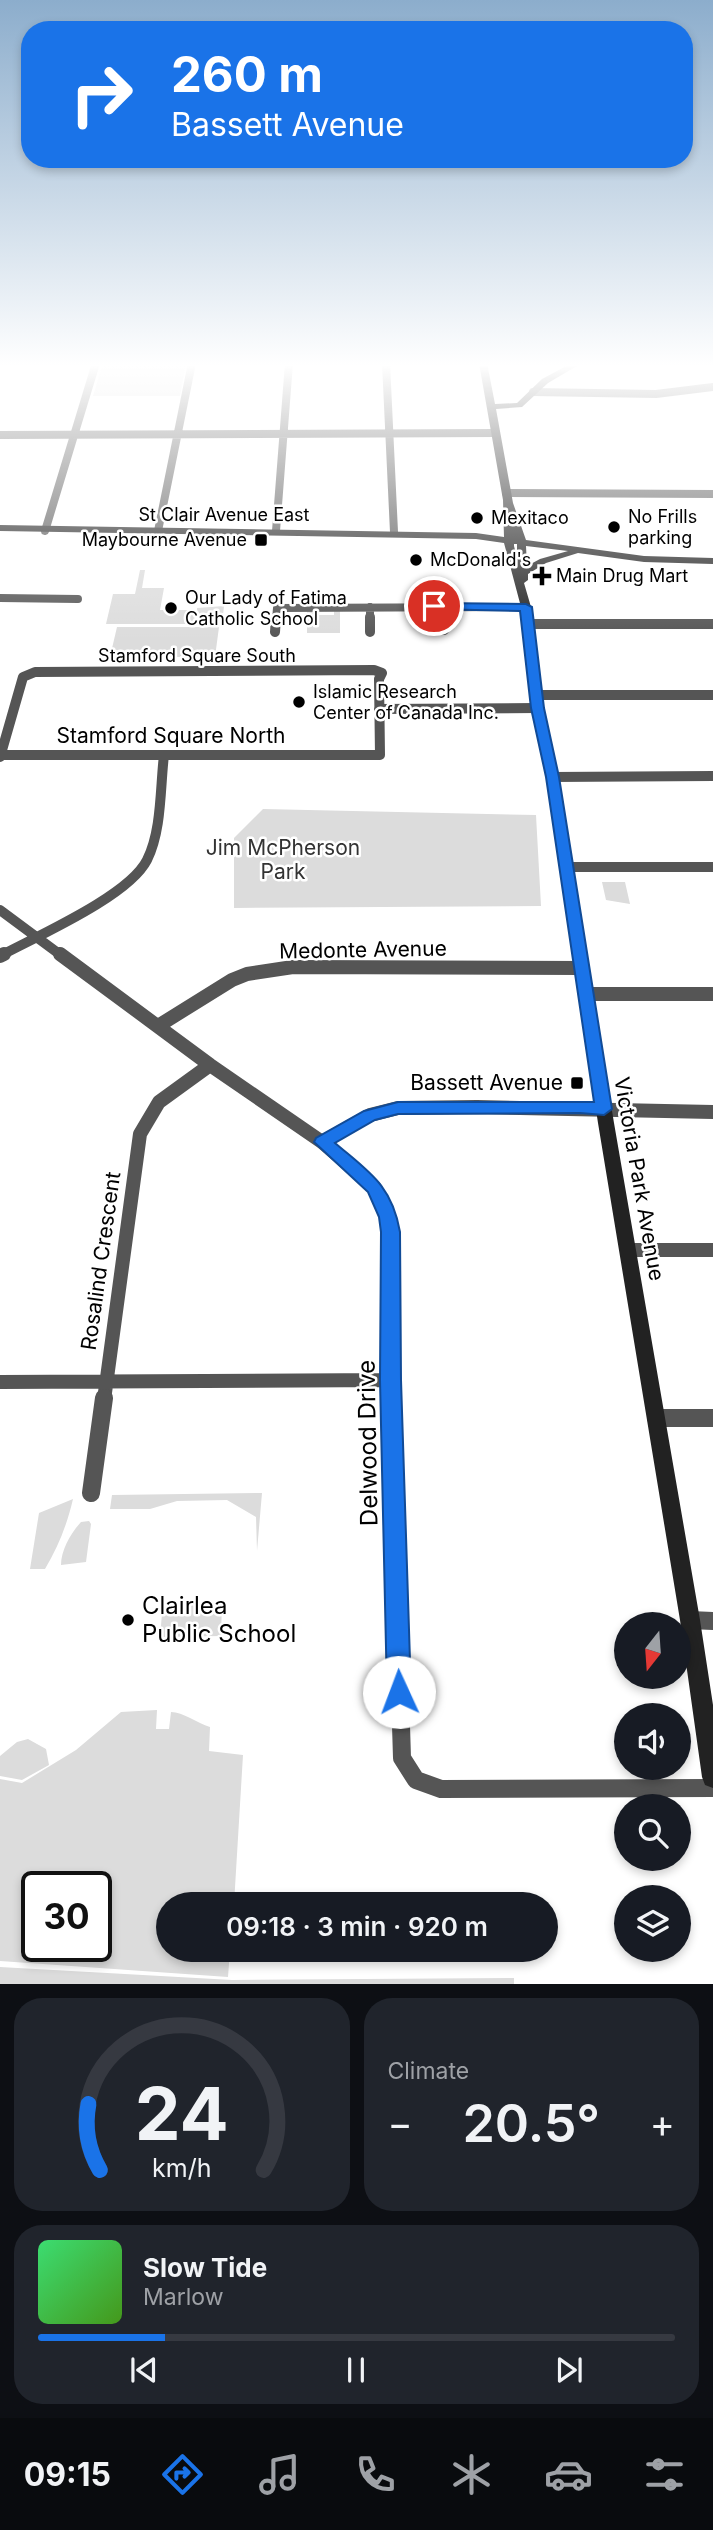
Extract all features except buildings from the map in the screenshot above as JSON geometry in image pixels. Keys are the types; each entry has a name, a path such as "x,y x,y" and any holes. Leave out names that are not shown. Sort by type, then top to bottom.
{"main road":[{"name":"Victoria Park Avenue","path":"500,456 507,497 508,536 514,570 526,607 537,701 552,777 604,1109 689,1612"},
{"name":"Victoria Park Avenue","path":"507,497 521,538 522,589"},
{"name":"St Clair Avenue East","path":"0,528 40,531 394,532 508,536 594,552"},
{"name":"St Clair Avenue East","path":"0,536 40,531"},
{"name":"St Clair Avenue East","path":"521,538 582,551 671,561 713,561"},
{"path":"523,573 554,557 582,551"},
{"name":"Victoria Park Avenue","path":"691,1627 713,1777"}],"street":[{"path":"40,531 67,456"},
{"path":"158,531 174,456"},
{"path":"276,531 283,456"},
{"path":"390,456 394,532"},
{"path":"507,497 713,494"},
{"path":"0,598 78,599"},
{"path":"441,606 444,630"},
{"path":"370,607 370,632"},
{"path":"275,632 277,608 526,607"},
{"path":"527,624 713,624"},
{"name":"Stamford Square South","path":"13,711 23,677 46,671 375,670 382,674 379,679 379,709"},
{"path":"379,709 713,695"},
{"name":"Stamford Square North","path":"0,756 380,755 379,709"},
{"path":"0,711 13,711 0,756"},
{"path":"0,956 113,893 134,877 146,863 152,846 164,755"},
{"path":"552,777 713,776"},
{"path":"565,867 713,867"},
{"name":"Delwood Drive","path":"0,910 210,1065 323,1142 375,1188 388,1217 390,1242 390,1380 402,1758 412,1775 428,1786 441,1789 713,1788"},
{"name":"Medonte Avenue","path":"158,1026 232,980 247,974 293,967 583,968"},
{"path":"587,994 713,994"},
{"name":"Rosalind Crescent","path":"91,1493 137,1149 143,1123 161,1099 210,1065"},
{"path":"323,1142 370,1115 398,1108 580,1107 713,1112"},
{"path":"628,1250 713,1250"},
{"path":"0,1382 390,1380"},
{"path":"656,1418 713,1418"},
{"path":"691,1620 713,1621"}],"green space":[{"path":"140,570 145,570 142,588 164,588 160,610 197,610 224,606 222,624 106,624 113,594 135,594"},
{"path":"307,611 314,611 314,615 334,615 334,611 340,611 340,633 307,633"},
{"path":"117,627 219,627 215,657 110,657"},
{"name":"Jim McPherson Park","path":"263,809 536,815 541,906 234,908 234,838"},
{"path":"602,882 625,882 630,904 606,900"},
{"path":"262,1493 257,1551 256,1517 227,1500 177,1501 150,1509 110,1509 112,1495"},
{"path":"73,1499 62,1536 45,1569 30,1569 39,1513"},
{"path":"89,1521 91,1524 86,1562 61,1565 70,1536 81,1522"},
{"path":"163,1602 222,1602 221,1636 160,1637"},
{"path":"157,1710 156,1729 169,1729 171,1712 180,1714 210,1727 209,1751 243,1755 235,1892 156,1892 156,1962 229,1962 228,1977 0,1961 0,1779 22,1783 76,1750 121,1712"},
{"path":"28,1739 46,1749 49,1765 22,1780 0,1776 0,1756 17,1742"},
{"path":"0,1967 232,1980 514,1978 514,1984 0,1984"}],"place":[{"name":"Mexitaco","path":"477,518"},
{"name":"No Frills parking","path":"614,527"},
{"name":"Maybourne Avenue","path":"261,540"},
{"name":"McDonald's","path":"416,560"},
{"name":"Main Drug Mart","path":"542,576"},
{"name":"Our Lady of Fatima Catholic School","path":"171,608"},
{"name":"Islamic Research Center of Canada Inc.","path":"299,702"},
{"name":"Bassett Avenue","path":"577,1083"},
{"name":"Clairlea Public School","path":"128,1620"}],"route":[{"path":"399,1692 388,1217 375,1188 323,1142 370,1115 398,1108 604,1109 552,777 537,708 526,607 434,606"}]}
